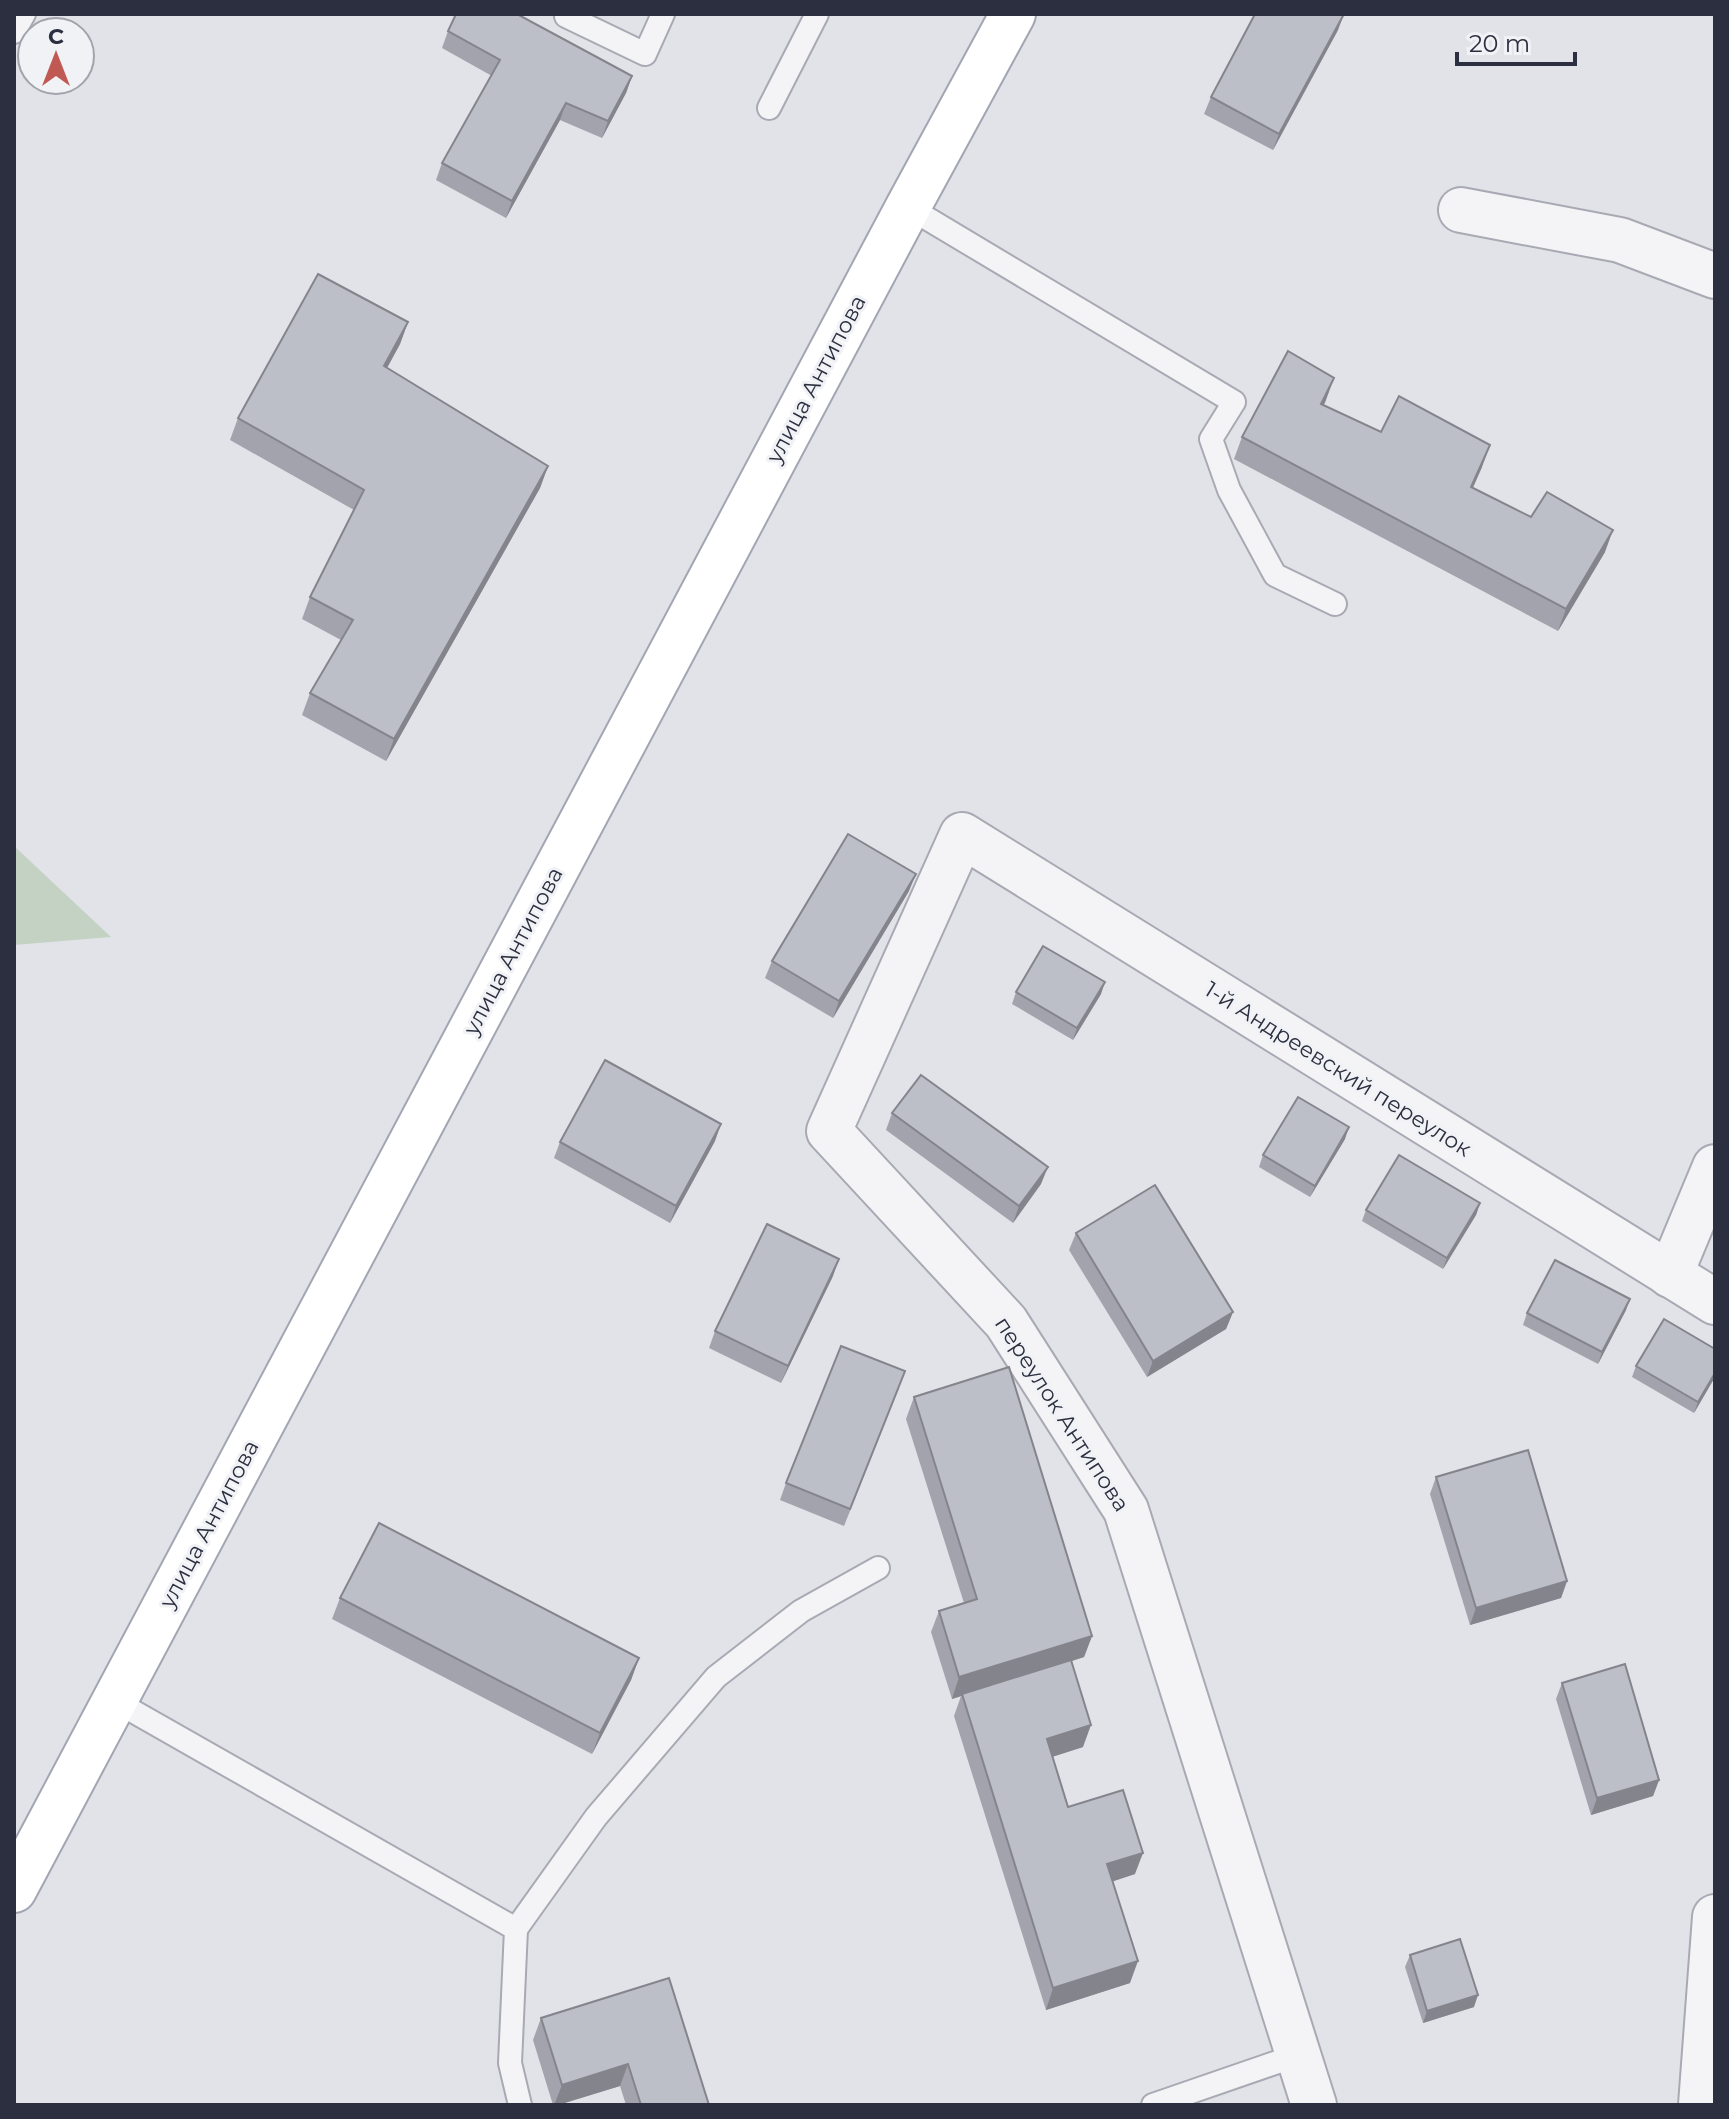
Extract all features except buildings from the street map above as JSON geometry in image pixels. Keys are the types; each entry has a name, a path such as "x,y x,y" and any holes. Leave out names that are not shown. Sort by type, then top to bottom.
{"main road":[{"name":"улица Антипова","path":"14,1890 1013,14"}],"street":[{"path":"1461,210 1620,240 1715,276"},
{"name":"1-й Андреевский переулок","path":"962,835 1715,1302"},
{"name":"переулок Антипова","path":"962,835 829,1131 1006,1322 1126,1510 1314,2105"},
{"path":"1670,1275 1715,1167"},
{"path":"1701,2105 1715,1917"}],"lane":[{"path":"14,32 24,14"},
{"path":"566,16 645,54 663,14"},
{"path":"769,108 817,14"},
{"path":"908,207 1234,402 1211,439 1229,490 1275,575 1335,604"},
{"path":"520,2105 510,2063 516,1929 596,1817 716,1677 801,1611 878,1568"},
{"path":"115,1701 516,1929"},
{"path":"1153,2105 1298,2055"}],"green space":[{"path":"14,846 111,937 14,945"}]}
